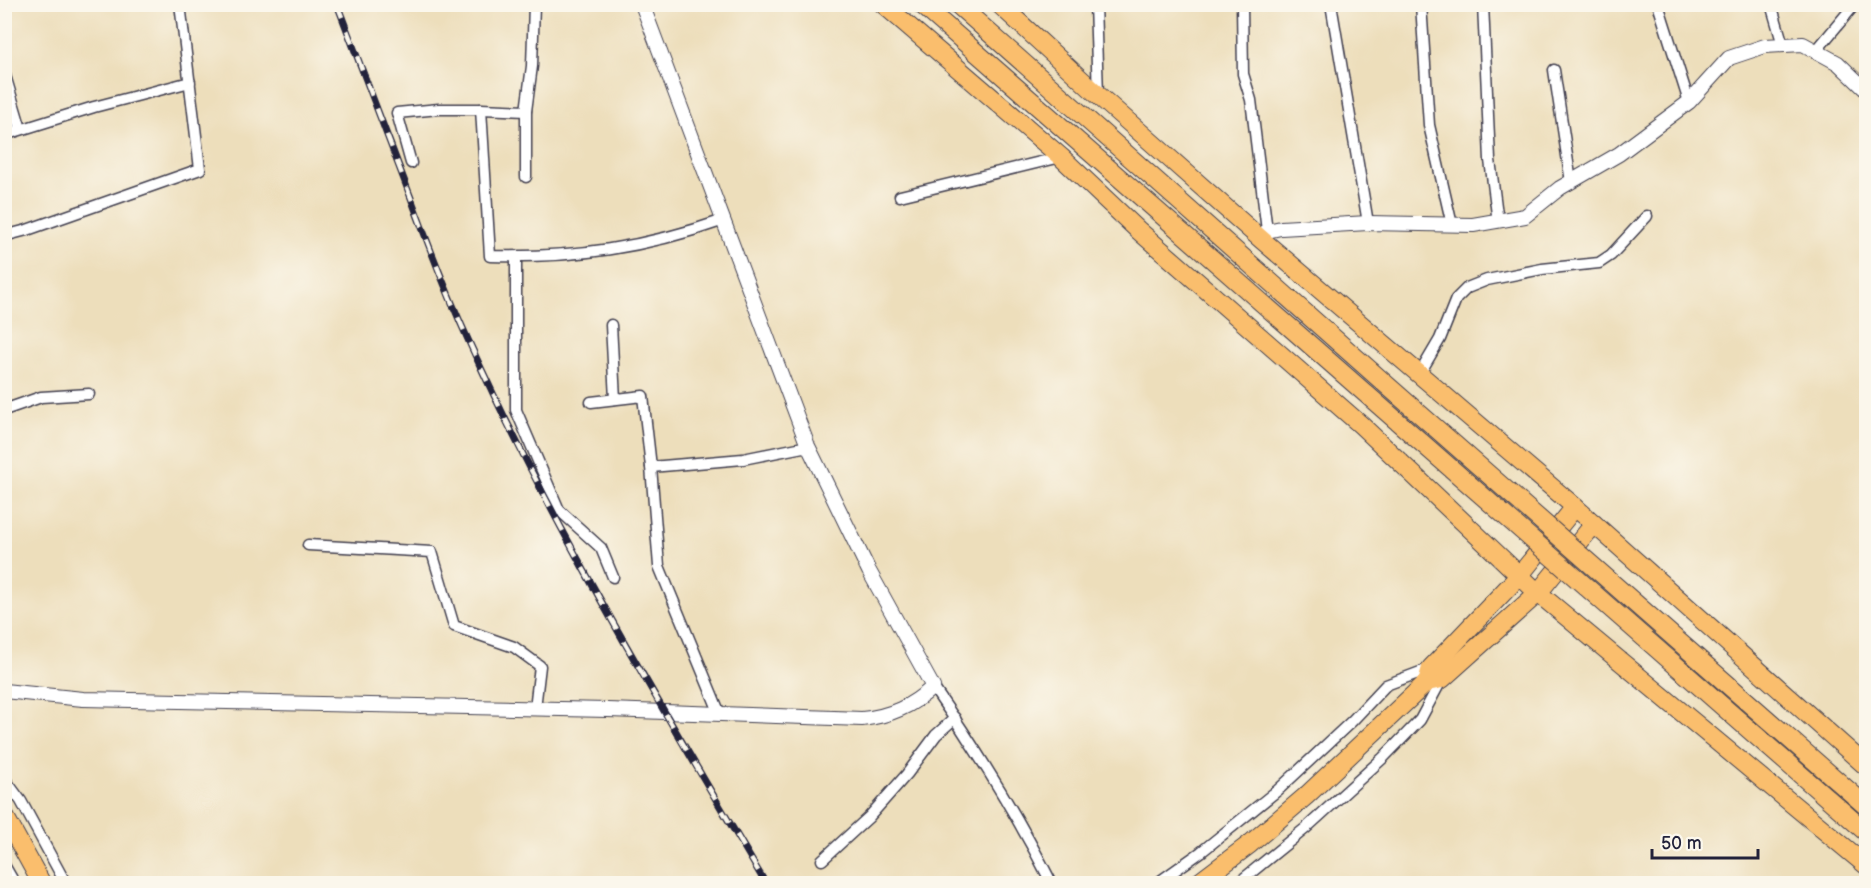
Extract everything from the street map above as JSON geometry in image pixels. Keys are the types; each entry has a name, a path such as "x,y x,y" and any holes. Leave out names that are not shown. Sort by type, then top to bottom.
{"highway":[{"path":"883,4 1061,157 1138,230 1361,425 1538,593 1866,865"},
{"path":"921,4 1866,832"},
{"path":"957,4 1866,806"},
{"path":"999,4 1098,95 1265,236 1866,766"},
{"path":"1197,884 1250,844 1306,796 1412,697 1433,676 1519,576 1575,507"},
{"path":"1433,676 1538,593 1594,524"},
{"path":"4,815 42,884"}],"street":[{"path":"4,236 200,169 180,4"},
{"path":"526,177 526,111 532,66 534,4"},
{"path":"642,4 808,446 869,571 933,687 1013,810 1052,884"},
{"path":"1095,4 1098,95"},
{"path":"1242,4 1243,74 1251,100 1265,236 1281,228 1368,223 1473,225 1525,216 1560,188 1619,154 1689,102 1729,58 1765,46 1803,44 1838,63 1866,90"},
{"path":"1331,4 1368,223"},
{"path":"1421,4 1430,125 1452,225"},
{"path":"1483,4 1490,160 1498,222"},
{"path":"1658,4 1689,102"},
{"path":"1771,4 1783,45"},
{"path":"1816,51 1855,4"},
{"path":"1554,70 1571,182"},
{"path":"4,72 21,129"},
{"path":"4,135 94,107 190,82"},
{"path":"411,163 397,113 439,109 526,111"},
{"path":"481,109 490,256 561,256 628,248 680,235 724,220"},
{"path":"900,196 1061,157"},
{"path":"1420,374 1440,339 1456,299 1467,288 1487,280 1542,269 1599,263 1611,255 1647,216"},
{"path":"516,256 516,410 559,510 600,548 613,577"},
{"path":"611,326 615,399"},
{"path":"4,410 41,397 89,394"},
{"path":"591,402 643,396 659,566 720,714"},
{"path":"651,467 743,459 808,446"},
{"path":"308,545 432,552 454,626 514,647 540,666 535,708"},
{"path":"1156,884 1201,852 1278,790 1386,685 1433,676 1420,720 1383,758 1306,828 1237,884"},
{"path":"4,691 83,699 535,708 862,719 876,718 903,709 933,687"},
{"path":"822,860 884,801 936,735 955,718"},
{"path":"4,778 21,801 66,884"},
{"path":"4,865 15,884"}],"railway":[{"path":"337,4 439,271 503,414 610,618 766,884"}]}
